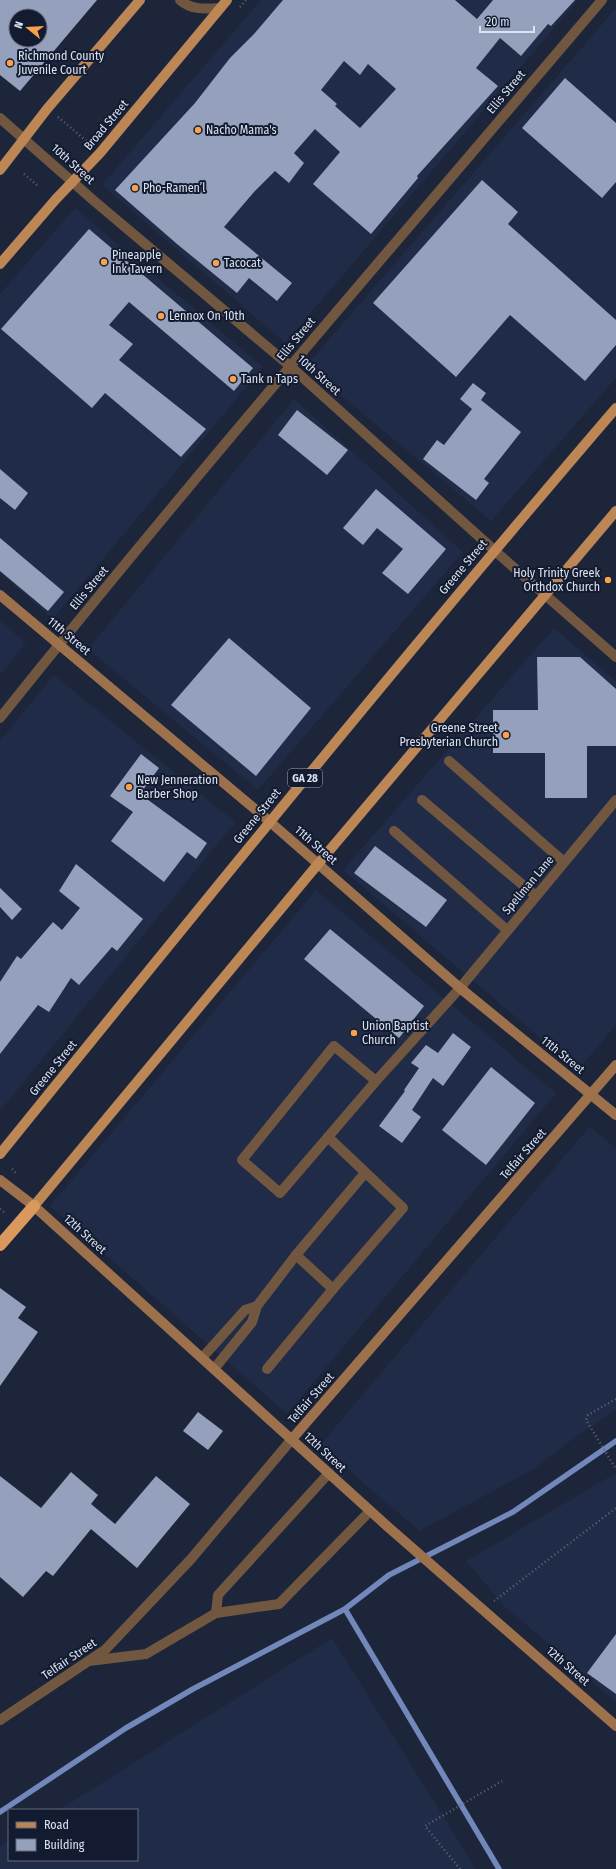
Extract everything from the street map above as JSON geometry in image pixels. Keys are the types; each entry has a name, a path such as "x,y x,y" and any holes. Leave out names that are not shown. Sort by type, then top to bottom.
{"highway":[{"path":"0,1246 34,1206"}],"main road":[{"path":"0,170 47,108 140,0"},
{"name":"Broad Street","path":"0,264 100,153 227,0"},
{"name":"Greene Street","path":"0,1154 269,821 494,550 616,408"},
{"path":"34,1206 318,864 616,511"}],"street":[{"path":"180,0 192,8 220,8"},
{"name":"Ellis Street","path":"0,718 58,645 290,366 602,0"},
{"name":"10th Street","path":"0,118 290,366 494,550 616,656"},
{"name":"11th Street","path":"0,595 269,821 460,988 616,1115"},
{"path":"449,761 564,862"},
{"path":"422,800 536,896"},
{"name":"Spellman Lane","path":"376,1081 334,1046 242,1160 280,1193 376,1081 460,988 616,800"},
{"path":"394,832 507,930"},
{"name":"Telfair Street","path":"0,1720 105,1650 191,1559 292,1439 592,1095 616,1065"},
{"path":"267,1369 333,1289 403,1208 328,1138"},
{"path":"214,1369 252,1322 257,1306 296,1255 365,1173"},
{"name":"12th Street","path":"0,1180 34,1206 370,1511 616,1726"},
{"path":"296,1255 333,1289"},
{"path":"202,1358 245,1310 257,1306"},
{"path":"216,1613 218,1595 329,1473"},
{"path":"89,1661 146,1654 216,1613 279,1604 370,1511"}],"path":[{"path":"57,117 90,144"},
{"path":"24,174 38,186"},
{"path":"0,1209 4,1212"},
{"path":"616,1399 588,1415 586,1420 616,1469"},
{"path":"494,1601 616,1508"},
{"path":"460,1869 425,1826 502,1781"}],"shaded area":[{"path":"261,0 578,0 285,343 102,185"},
{"path":"616,8 616,378 491,521 306,366"},
{"path":"75,208 263,367 53,619 0,573 0,294"},
{"path":"294,399 463,552 258,790 88,649"},
{"path":"0,621 26,643 0,675"},
{"path":"554,628 616,681 616,1025 578,1070 343,870"},
{"path":"54,675 235,822 0,1111 0,741"},
{"path":"316,890 556,1093 287,1414 50,1206"},
{"path":"590,1126 616,1149 616,1410 578,1435 532,1470 419,1531 320,1445"},
{"path":"616,1473 616,1702 505,1607 466,1561"},
{"path":"332,1638 476,1869 0,1869 0,1847 8,1842 8,1861 138,1861 138,1809 61,1809"}],"building":[{"path":"0,0 97,0 20,91 0,75"},
{"path":"283,0 455,0 477,19 493,0 575,0 551,26 548,24 521,56 500,38 476,68 498,86 417,176 418,178 371,234 313,184 340,152 315,129 294,153 304,163 289,183 275,171 254,192 224,227 292,283 277,301 249,278 237,293 177,244 115,190 195,103 230,58 254,34","holes":["344,61 360,75 368,64 396,89 360,128 335,106 337,104 321,90"]},
{"path":"565,78 616,123 616,182 602,198 522,128"},
{"path":"482,180 518,212 508,224 616,320 616,345 585,381 510,315 456,377 373,303"},
{"path":"89,229 253,368 234,391 129,302 109,325 133,344 119,360 206,429 181,457 105,393 92,408 1,329"},
{"path":"473,383 486,393 481,400 521,432 484,479 489,483 476,500 423,459 437,440 444,445 472,409 460,399"},
{"path":"297,410 348,450 327,475 278,435"},
{"path":"0,469 28,493 15,510 0,498"},
{"path":"376,489 446,549 408,594 382,573 403,549 377,528 363,545 343,528"},
{"path":"0,538 64,592 48,611 0,571"},
{"path":"229,638 311,708 256,776 171,705"},
{"path":"537,657 580,657 616,689 616,746 587,746 587,798 545,798 545,753 493,753 493,710 538,710"},
{"path":"141,754 159,768 140,794 207,843 196,859 187,852 164,882 111,841 133,812 110,796"},
{"path":"375,846 447,900 426,927 354,873"},
{"path":"76,864 143,919 117,951 112,947 79,985 71,978 49,1012 38,1005 0,1054 0,982 17,956 21,959 53,922 62,930 80,908 59,891"},
{"path":"0,888 22,909 12,920 0,907"},
{"path":"330,929 424,1006 399,1038 304,959"},
{"path":"453,1033 471,1047 443,1086 433,1078 412,1110 421,1117 402,1143 379,1126 405,1091 404,1090 419,1068 411,1063 426,1045 438,1053"},
{"path":"491,1067 535,1103 486,1165 442,1130"},
{"path":"0,1288 26,1307 18,1318 38,1332 0,1386"},
{"path":"198,1412 223,1431 208,1450 183,1431"},
{"path":"71,1472 98,1495 91,1504 115,1524 156,1476 190,1504 137,1568 91,1529 53,1576 46,1571 23,1597 0,1577 0,1476 41,1508"},
{"path":"616,1634 616,1694 587,1673"}],"waterway":[{"path":"0,1812 126,1728 193,1689 345,1609 389,1575 513,1512 616,1441"},
{"path":"345,1609 499,1869"}],"place":[{"name":"Richmond County Juvenile Court","path":"10,63"},
{"name":"Nacho Mama's","path":"198,130"},
{"name":"Pho-Ramen’l","path":"135,188"},
{"name":"Pineapple Ink Tavern","path":"104,262"},
{"name":"Tacocat","path":"216,263"},
{"name":"Lennox On 10th","path":"161,316"},
{"name":"Tank n Taps","path":"233,379"},
{"name":"Holy Trinity Greek Orthdox Church","path":"608,580"},
{"name":"Greene Street Presbyterian Church","path":"506,735"},
{"name":"New Jenneration Barber Shop","path":"129,787"},
{"name":"Union Baptist Church","path":"354,1033"}]}
